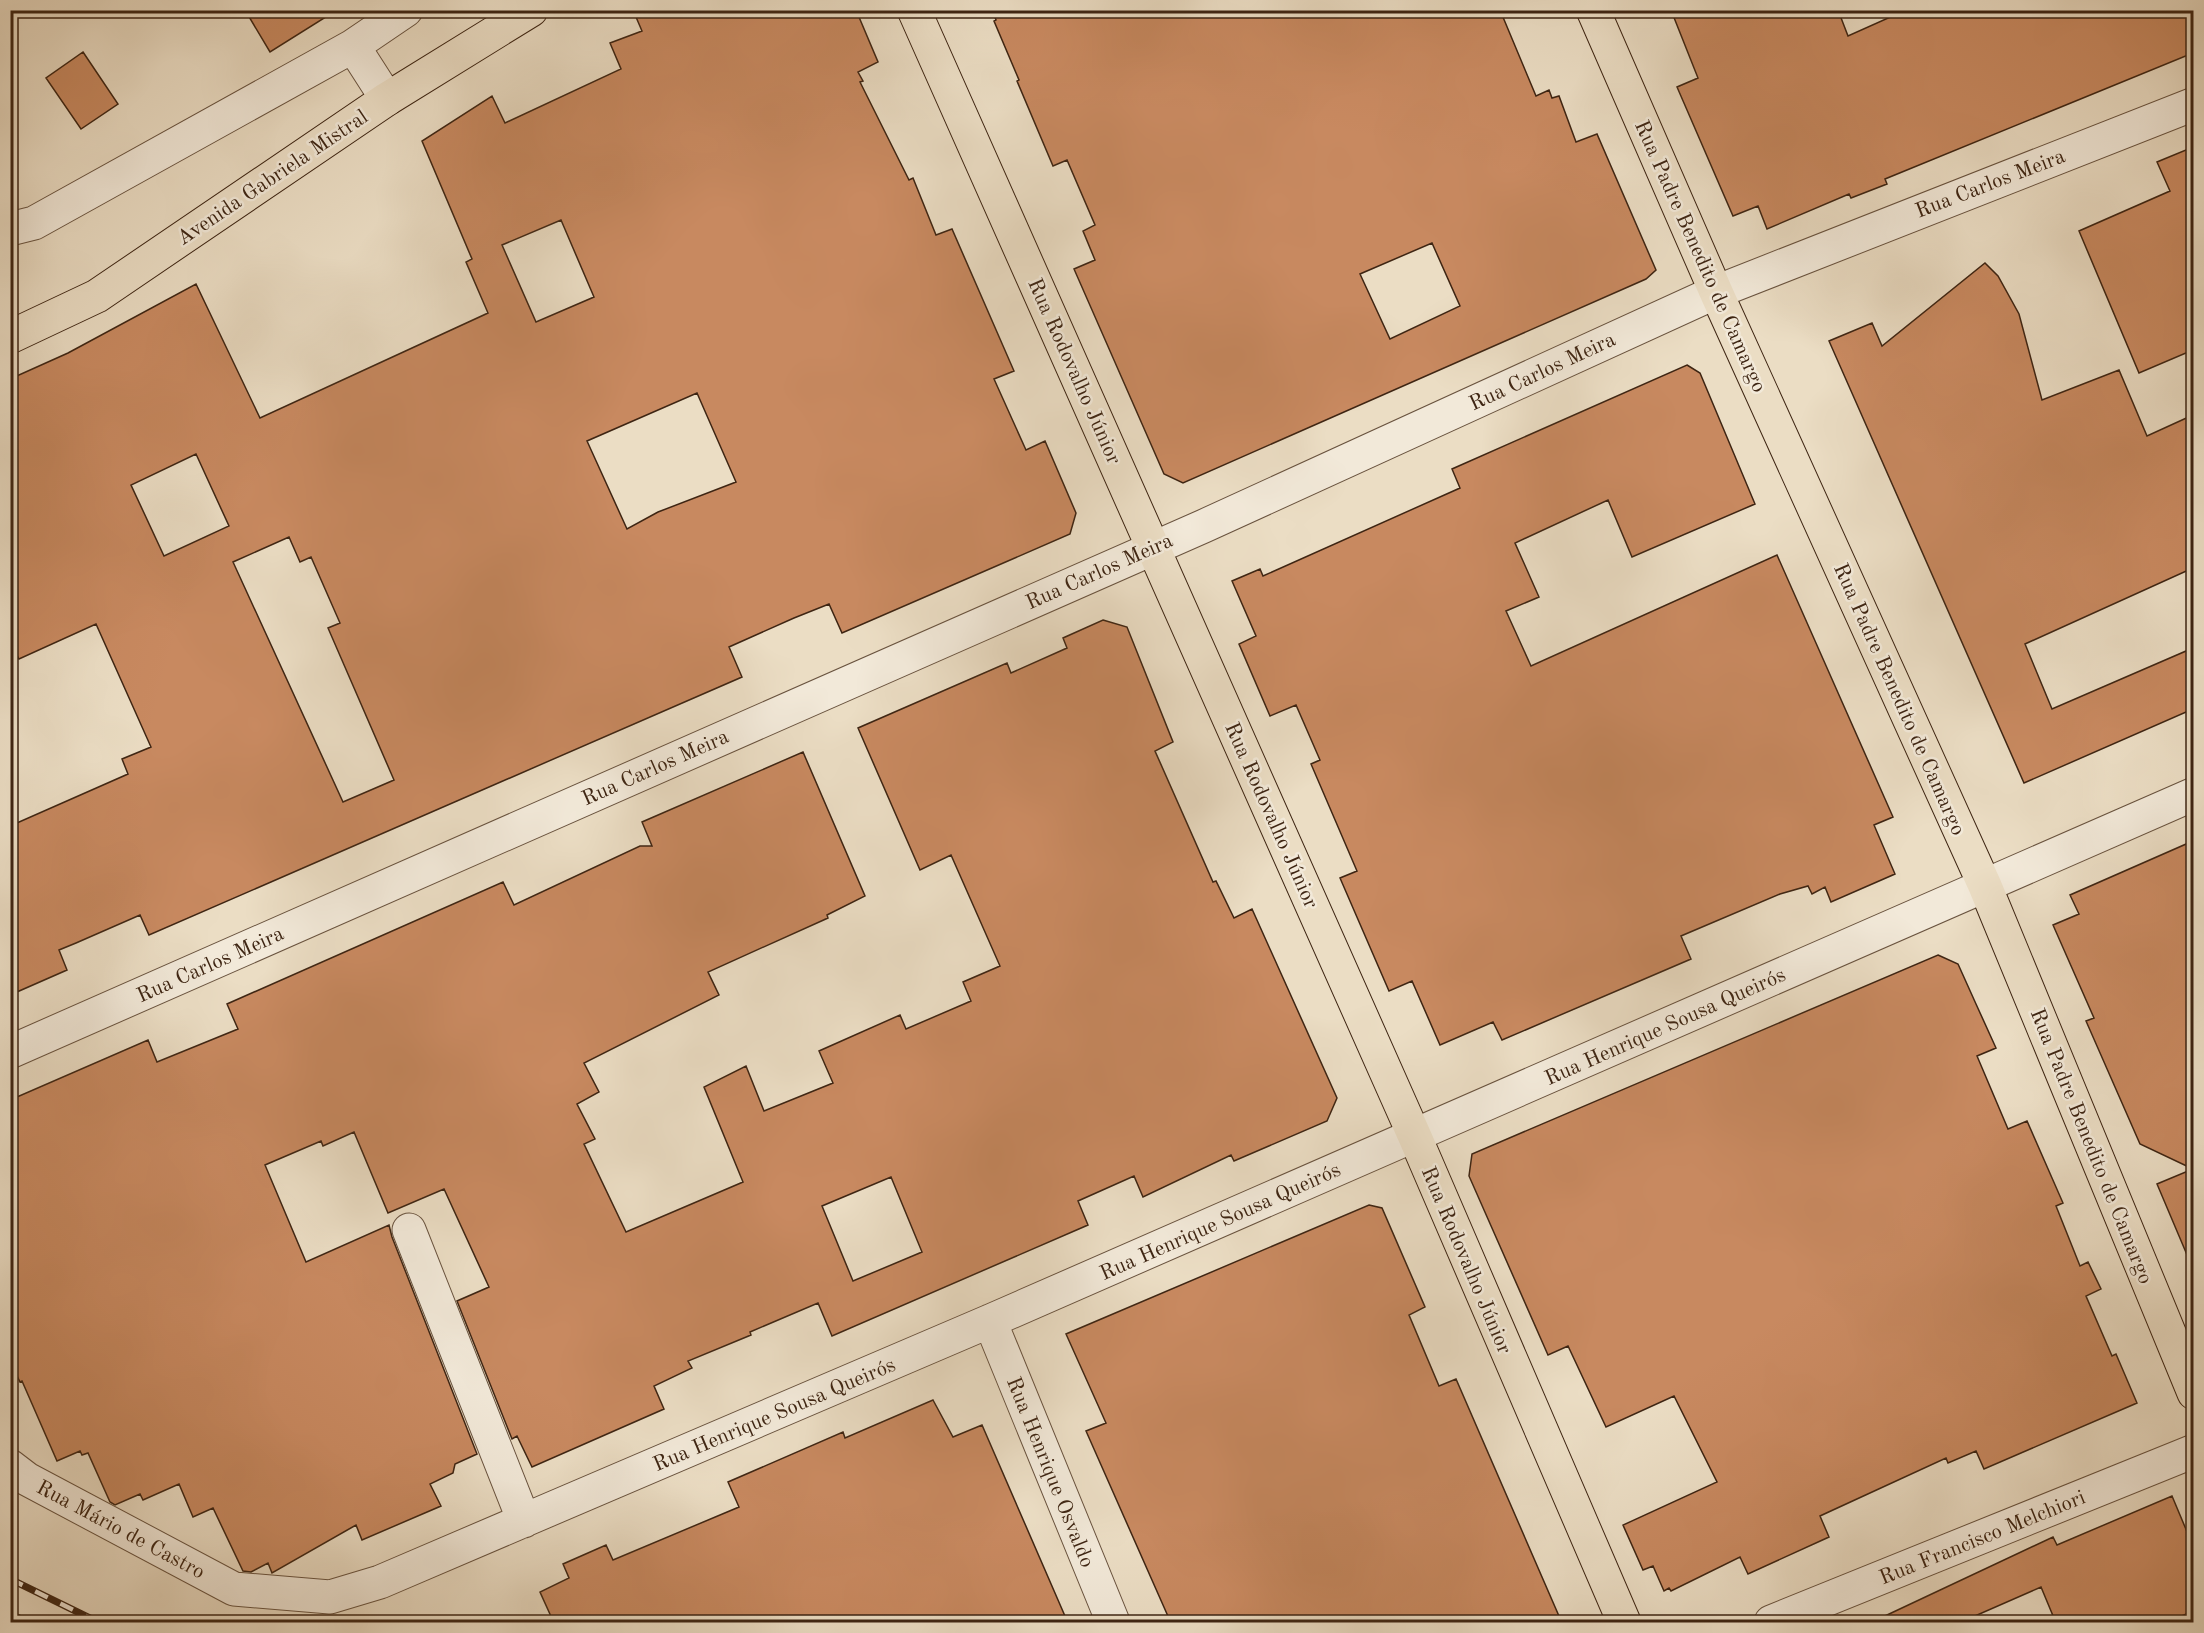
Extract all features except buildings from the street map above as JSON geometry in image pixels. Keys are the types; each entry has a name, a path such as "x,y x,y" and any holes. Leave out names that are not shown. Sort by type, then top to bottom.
{"main road":[{"name":"Avenida Gabriela Mistral","path":"10,337 97,296 387,99 531,10"},
{"name":"Rua Rodovalho Júnior","path":"914,10 1414,1137 1624,1623"},
{"name":"Rua Padre Benedito de Camargo","path":"1593,10 1716,292 1985,886 2193,1393"}],"street":[{"path":"10,229 34,223 353,46 406,10"},
{"path":"353,46 387,99"},
{"name":"Rua Carlos Meira","path":"10,1052 1154,548 1716,292 2193,104"},
{"name":"Rua Henrique Sousa Queirós","path":"234,1589 330,1597 380,1582 990,1322 2193,794"},
{"path":"409,1230 524,1521"},
{"name":"Rua Henrique Osvaldo","path":"990,1322 1113,1623"},
{"name":"Rua Francisco Melchiori","path":"1771,1623 2193,1451"},
{"name":"Rua Mário de Castro","path":"10,1466 27,1479 234,1589"}],"railway":[{"path":"10,1579 98,1622"},
{"path":"10,1614 28,1622"}]}
